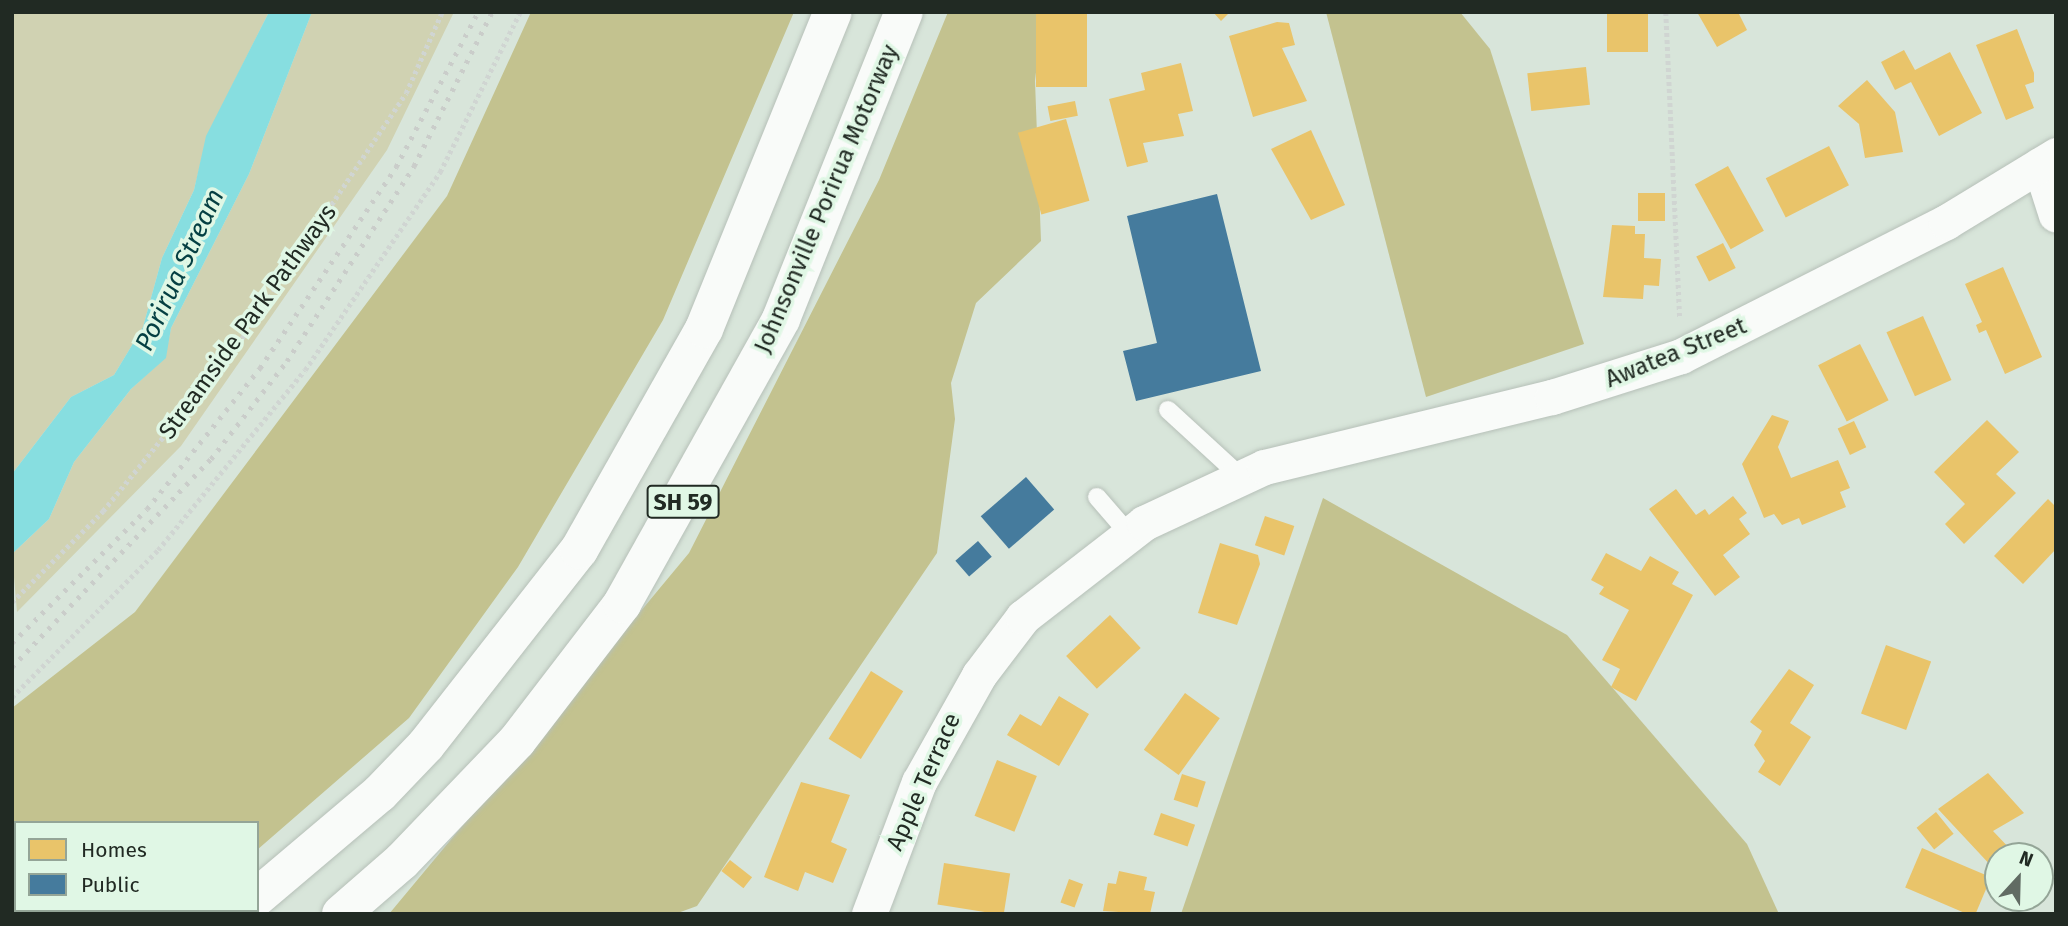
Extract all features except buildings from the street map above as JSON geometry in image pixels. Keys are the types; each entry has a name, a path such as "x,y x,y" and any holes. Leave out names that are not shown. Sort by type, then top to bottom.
{"highway":[{"name":"SH 59","path":"259,895 337,832 426,745 579,550 704,329 833,12"},
{"name":"Johnsonville Porirua Motorway","path":"341,914 509,750 622,604 781,319 904,12"}],"street":[{"name":"Awatea Street","path":"1252,471 1552,397 1681,356 1946,222 2048,160"},
{"path":"2048,160 2056,215"},
{"name":"Apple Terrace","path":"869,914 919,782 979,675 1023,617 1129,534 1252,471"}],"lane":[{"path":"1168,410 1252,471"},
{"path":"1097,497 1129,534"}],"path":[{"name":"Streamside Park Pathways","path":"12,602 111,502 234,350 407,93 442,12"},
{"path":"12,697 158,550 305,370 440,172 520,12"},
{"path":"1666,12 1681,356"}],"green space":[{"path":"12,12 269,12 207,136 194,190 162,258 143,327 114,375 71,397 12,474"},
{"path":"312,12 454,12 387,150 181,446 17,612 12,554 49,519 74,462 131,389 165,358 171,328 249,174"}],"shaded area":[{"path":"531,12 794,12 663,320 518,567 409,718 259,848 259,821 14,821 14,912 92,912 12,914 12,708 135,612 447,196"},
{"path":"948,12 1043,12 1035,81 1041,241 976,303 951,383 955,419 937,553 697,906 675,914 389,914 689,553 879,180"},
{"path":"1326,12 1460,12 1490,49 1584,344 1426,397"},
{"path":"1323,498 1567,635 1747,844 1779,914 1181,914"}],"water":[{"name":"Porirua Stream","path":"269,12 312,12 249,174 171,328 166,358 131,389 74,462 49,519 12,554 12,474 71,397 114,375 143,327 162,258 194,190 206,136"}],"railway":[{"path":"12,643 147,509 260,368 396,167 478,12"},
{"path":"12,667 211,459 287,361 414,166 492,12"}]}
